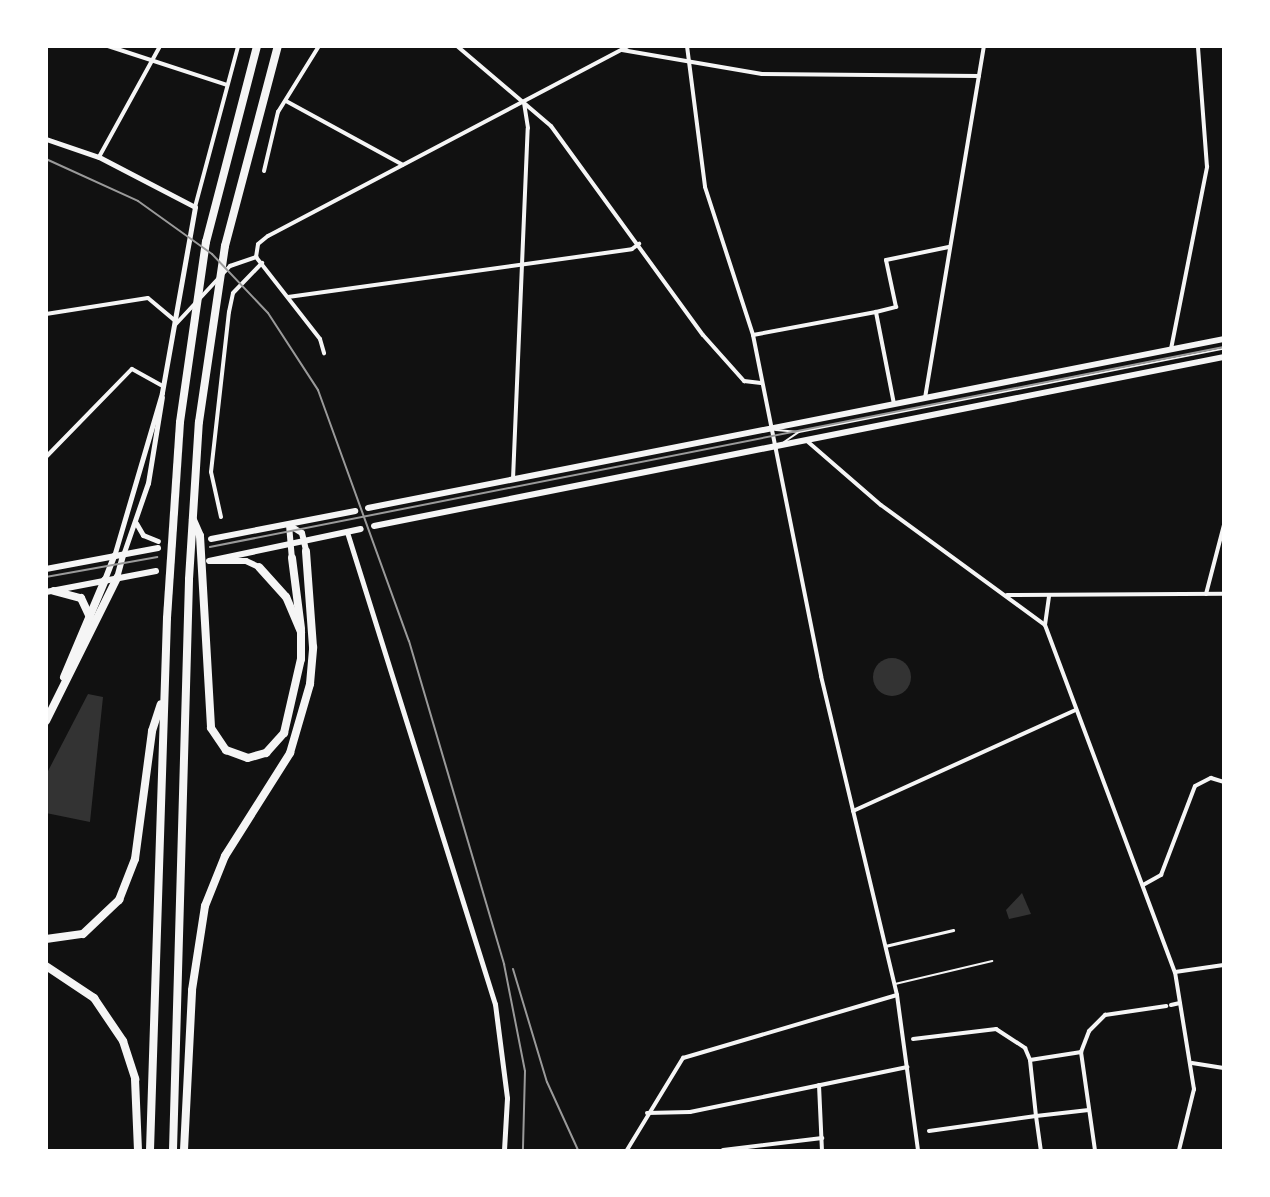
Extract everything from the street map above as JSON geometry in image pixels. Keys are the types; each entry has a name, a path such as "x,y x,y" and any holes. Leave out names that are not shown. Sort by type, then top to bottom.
{"highway":[{"path":"150,1150 167,618 180,422 194,308 227,146 257,46"},
{"path":"173,1150 192,519 209,340 225,246 278,46"},
{"path":"192,519 200,536 201,618 212,728 226,750 248,758 266,753 284,733 294,706 301,632 292,558"},
{"path":"184,1150 192,990 206,906 225,856 290,753 310,684 314,647 306,551"},
{"path":"259,567 286,597 301,632"},
{"path":"46,721 117,578"},
{"path":"46,711 91,618 105,580"},
{"path":"50,592 81,598 91,618"},
{"path":"46,939 83,934 119,900 135,859 152,731 164,698"},
{"path":"46,966 85,989 115,1024 135,1079 138,1150"}],"main road":[{"path":"368,508 1224,339"},
{"path":"374,526 772,450 1224,357"},
{"path":"211,539 355,511"},
{"path":"288,525 304,539 306,551"},
{"path":"288,525 292,558"},
{"path":"259,567 246,561 209,561 290,541 361,529"},
{"path":"46,569 123,555 158,545"},
{"path":"117,578 123,555"},
{"path":"105,580 114,556"},
{"path":"50,592 156,571"}],"street":[{"path":"108,46 227,85"},
{"path":"99,156 160,46"},
{"path":"123,555 136,523 163,390 195,207 238,46"},
{"path":"264,171 275,118 319,46"},
{"path":"457,46 523,101 588,169 703,335 744,381 760,384"},
{"path":"256,257 262,239 628,46"},
{"path":"687,46 705,187 753,335 772,450 897,995 918,1150"},
{"path":"925,398 984,46"},
{"path":"1172,349 1207,167 1198,46"},
{"path":"622,50 688,65 762,74 979,76"},
{"path":"286,101 403,165"},
{"path":"513,480 520,265 528,128 523,101"},
{"path":"46,140 99,156 195,207"},
{"path":"288,297 520,265 639,243"},
{"path":"753,335 896,307 886,261 949,247"},
{"path":"256,257 288,297 324,353"},
{"path":"173,328 230,266 256,257"},
{"path":"221,518 211,472 228,312 233,293 261,263"},
{"path":"46,314 148,298 174,320"},
{"path":"876,312 894,404"},
{"path":"46,457 132,369 163,390"},
{"path":"114,556 163,390"},
{"path":"807,441 913,530 1045,625"},
{"path":"136,523 143,535 158,545"},
{"path":"1206,594 1224,525"},
{"path":"347,532 495,1004 507,1098 504,1150"},
{"path":"1006,595 1224,594"},
{"path":"1049,595 1045,625 1175,972 1194,1089 1179,1150"},
{"path":"853,811 1076,710"},
{"path":"1143,885 1161,875 1195,786 1211,778 1224,782"},
{"path":"885,946 953,930"},
{"path":"1175,972 1224,965"},
{"path":"627,1150 647,1113 683,1058 897,995"},
{"path":"1095,1150 1081,1052 1089,1030 1105,1015 1180,1004"},
{"path":"902,1041 996,1029 1025,1048 1029,1060 1041,1150"},
{"path":"1029,1060 1081,1052"},
{"path":"1191,1063 1224,1068"},
{"path":"647,1113 690,1112 907,1067"},
{"path":"819,1085 822,1150"},
{"path":"929,1131 1089,1110"},
{"path":"723,1150 822,1138"}],"lane":[{"path":"768,429 799,432 1224,349"},
{"path":"772,450 799,432"},
{"path":"894,985 992,961"}],"shaded area":[{"path":"892,658 905,664 911,677 905,690 892,696 879,690 873,677 879,664"},
{"path":"88,694 103,697 90,822 46,813 47,773"},
{"path":"1022,893 1031,914 1009,919 1006,910"}],"tram line":[{"path":"210,547 1224,347"},
{"path":"46,577 157,557"}],"railway":[{"path":"46,159 138,201 212,254 268,313 318,390 409,641 504,964 525,1071 523,1150"},
{"path":"513,969 547,1082 578,1150"}]}
